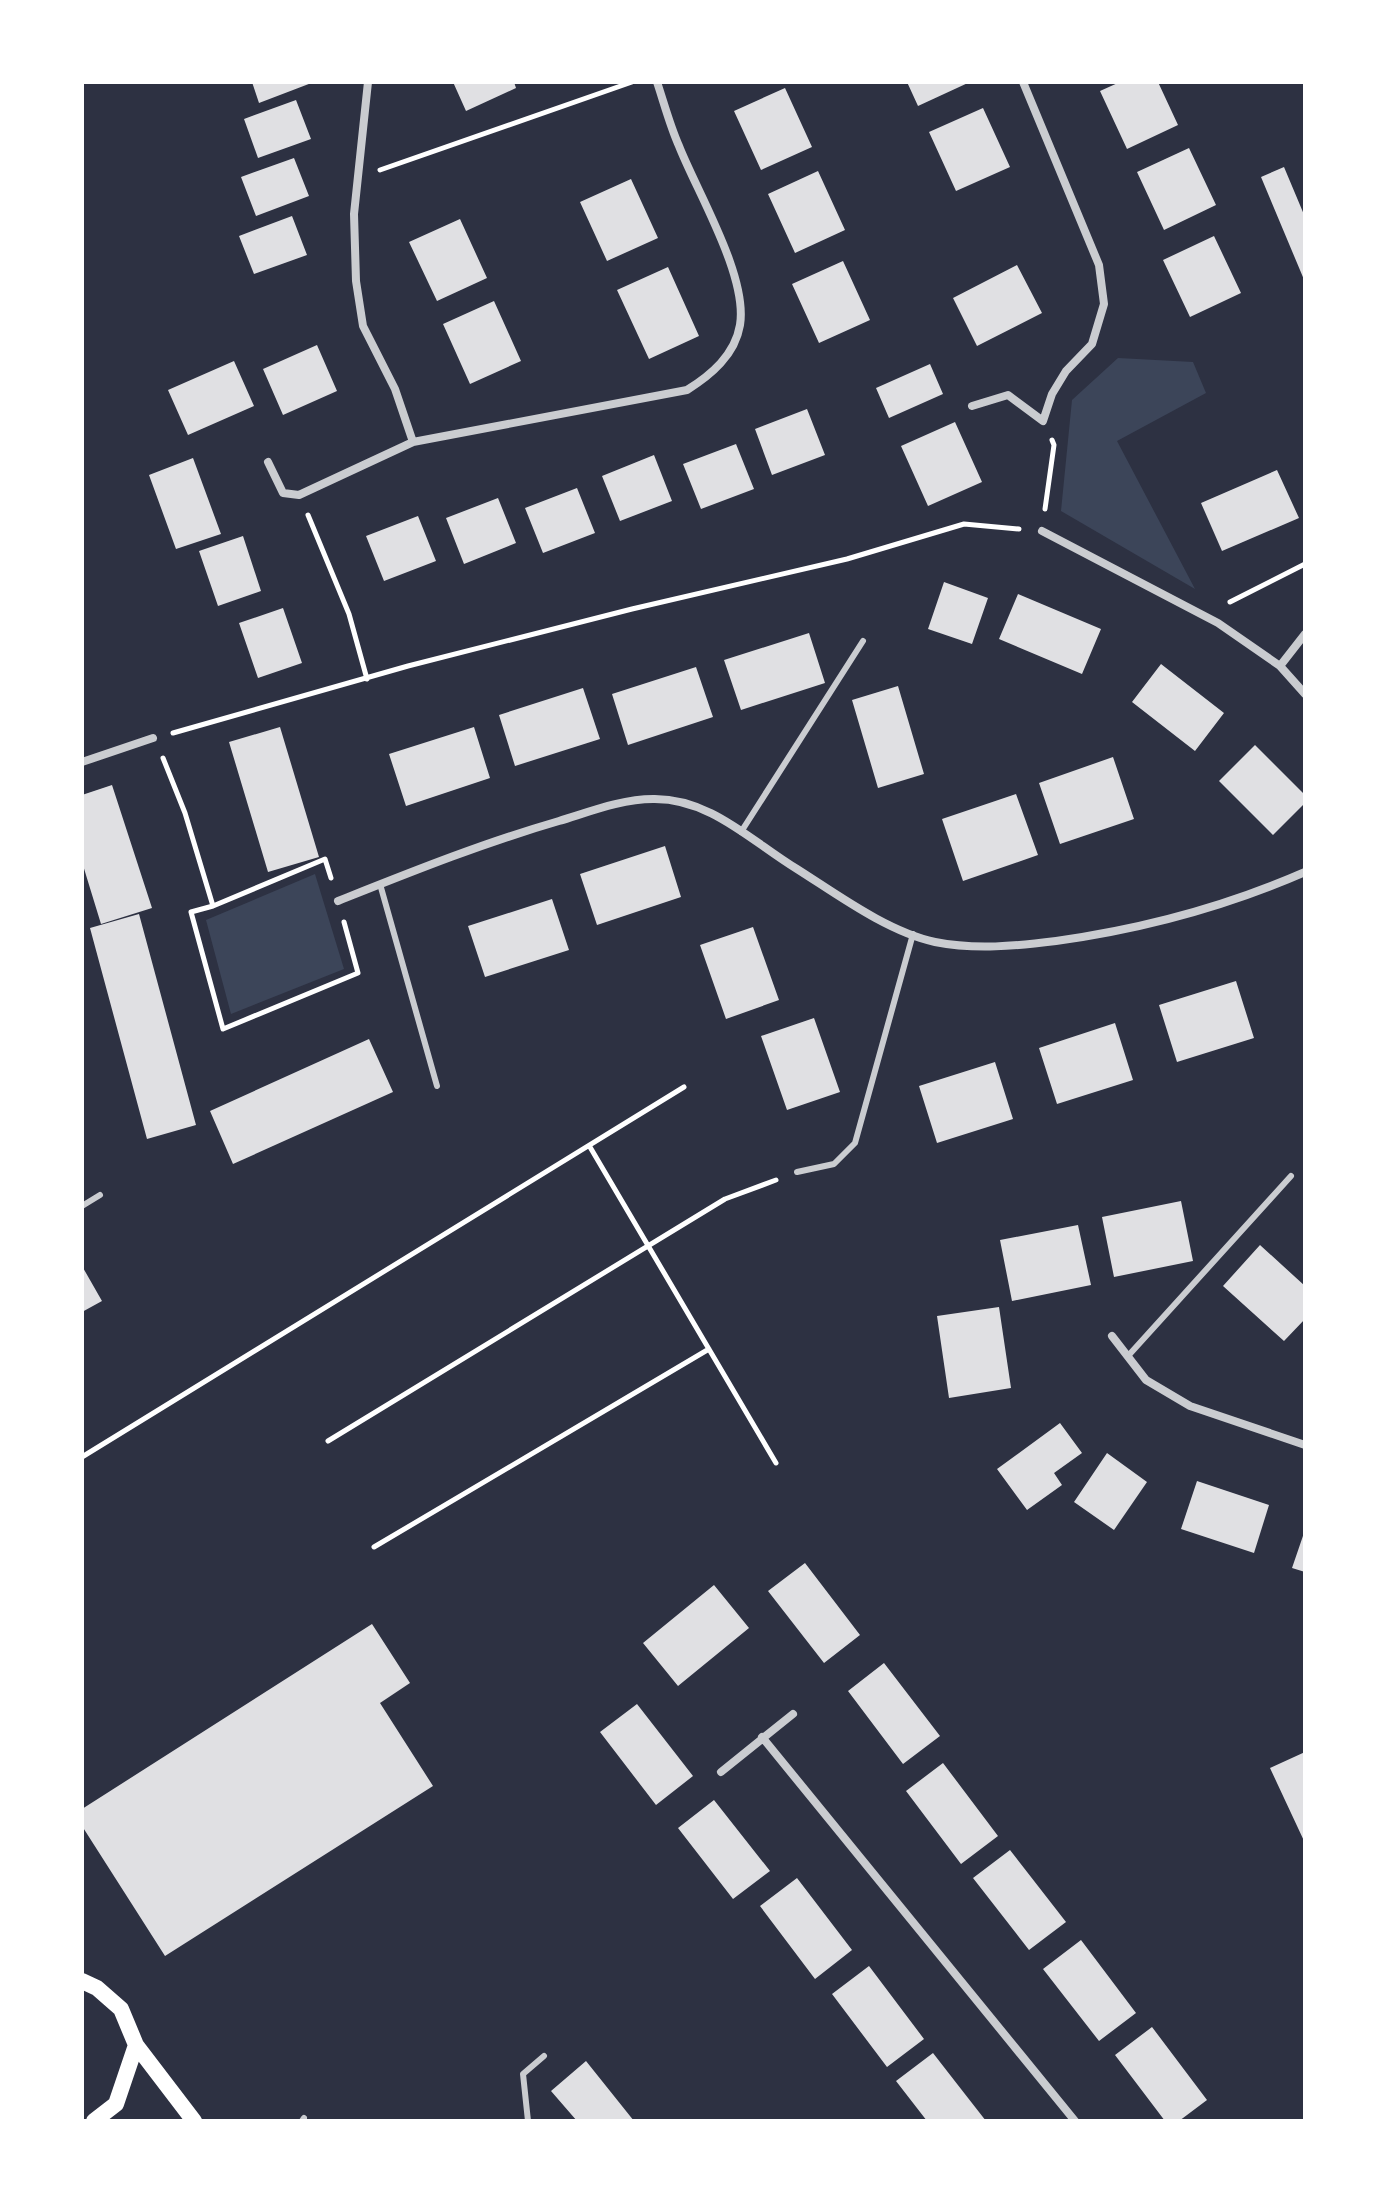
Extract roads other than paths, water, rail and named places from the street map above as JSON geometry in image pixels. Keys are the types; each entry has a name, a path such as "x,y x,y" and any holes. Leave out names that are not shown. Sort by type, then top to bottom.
{"main road":[{"path":"82,1981 97,1988 121,2009 136,2045 194,2121"},
{"path":"94,2121 116,2104 136,2045"}],"street":[{"path":"368,82 354,214 356,281 363,326 395,389 413,442"},
{"path":"268,462 283,493 299,495 413,442 687,390 713,373 727,355 740,326 737,288 709,208 678,146 657,82"},
{"path":"972,406 1008,395 1043,421 1052,394 1066,371 1092,344 1104,304 1099,265 1023,82"},
{"path":"1042,531 1204,616 1280,666 1305,694"},
{"path":"1280,666 1305,634"},
{"path":"82,762 153,738"},
{"path":"338,901 480,844 600,808 652,799 686,802 716,814 775,856 870,915 935,942 1007,947 1100,935 1186,916 1256,893 1305,872"},
{"path":"1112,1336 1146,1380 1190,1406 1305,1445"},
{"path":"721,1772 793,1714"},
{"path":"762,1737 1075,2121"}],"lane":[{"path":"741,832 863,641"},
{"path":"380,884 437,1086"},
{"path":"797,1172 834,1164 855,1143 913,934"},
{"path":"1128,1356 1291,1176"},
{"path":"82,1206 100,1195"},
{"path":"528,2121 523,2074 544,2056"}]}
